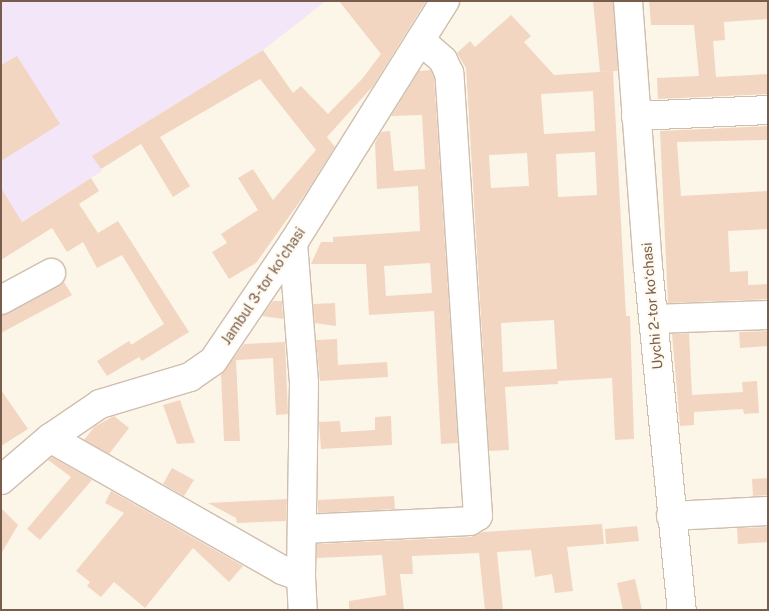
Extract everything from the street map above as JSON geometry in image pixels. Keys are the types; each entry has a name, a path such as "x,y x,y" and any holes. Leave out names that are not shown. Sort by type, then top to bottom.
{"street":[{"name":"Jambul 3-tor koʻchasi","path":"1,480 50,438 100,404 190,377 212,361 293,243 446,1"},
{"name":"Uychi 2-tor koʻchasi","path":"628,1 653,320 671,516 682,610"},
{"path":"303,530 470,521 478,516 449,73 444,60 420,40"},
{"path":"636,116 768,110"},
{"path":"293,243 304,383 303,530 300,577 303,610"},
{"path":"1,300 51,273"},
{"path":"653,320 768,315"},
{"path":"50,438 282,570 300,577"},
{"path":"671,516 768,511"}],"shaded area":[{"path":"1,1 326,1 263,50 93,156 102,171 1,235"}],"building":[{"path":"339,1 426,1 373,86 327,137 335,147 308,190 256,263 229,279 212,252 227,243 221,234 258,210 238,178 253,169 273,200 316,150 260,79 160,137 190,186 173,197 141,144 101,169 92,156 263,50 293,93 301,86 328,114 362,79 381,54"},
{"path":"593,1 613,1 618,71 600,72"},
{"path":"649,1 768,1 768,19 724,22 725,40 713,41 716,77 768,74 768,94 658,99 657,78 699,76 694,25 651,25"},
{"path":"511,15 531,36 524,42 554,75 613,71 626,316 630,316 634,439 615,440 612,378 558,381 558,384 505,387 509,450 489,451 466,68 457,53 470,41 475,47","holes":["593,91 595,131 544,134 541,94","595,152 597,195 558,197 556,154","527,153 529,186 491,188 489,155","554,320 557,369 503,372 501,323"]},
{"path":"17,56 60,124 1,161 1,65"},
{"path":"431,70 434,77 458,443 441,444 434,311 369,315 366,264 311,264 321,242 333,242 333,237 420,231 418,186 377,189 375,143 381,132 390,131 394,171 425,169 422,115 391,116 419,71","holes":["430,263 432,293 386,296 384,266"]},
{"path":"768,126 768,140 677,142 681,196 768,191 768,229 728,231 730,272 748,271 748,285 768,284 768,299 668,303 660,131"},
{"path":"91,178 99,191 79,204 98,233 118,221 189,332 142,361 131,345 164,324 122,255 97,268 83,242 67,252 52,228 1,260 1,188 22,222"},
{"path":"64,282 72,295 1,333 1,316"},
{"path":"273,301 282,301 283,319 262,316"},
{"path":"335,303 336,326 315,323 313,304"},
{"path":"768,331 768,346 740,348 739,332"},
{"path":"689,333 692,395 743,392 742,382 757,381 759,413 744,414 743,409 694,412 694,425 680,426 672,334"},
{"path":"337,339 338,365 387,362 388,377 320,381 316,340"},
{"path":"129,341 139,357 107,376 97,361"},
{"path":"285,342 288,414 276,415 273,358 236,360 240,441 224,441 221,375 244,344"},
{"path":"1,390 28,429 1,446"},
{"path":"180,400 195,443 177,444 163,405"},
{"path":"114,416 129,428 109,454 84,440 94,427"},
{"path":"391,416 392,445 321,449 319,422 340,421 341,432 375,430 375,417"},
{"path":"52,457 92,480 40,540 27,529 71,477 48,460"},
{"path":"172,468 194,480 184,496 163,484"},
{"path":"768,478 768,495 753,496 752,479"},
{"path":"111,491 243,566 229,582 193,548 145,608 114,582 101,597 87,586 90,582 76,571 124,513 105,503"},
{"path":"394,496 395,509 318,513 318,500"},
{"path":"287,499 286,521 237,523 236,518 208,503"},
{"path":"1,508 18,525 1,554"},
{"path":"602,524 604,544 567,547 573,591 555,593 552,574 535,577 531,550 497,552 503,610 485,610 479,553 412,556 413,574 400,574 404,610 349,610 349,601 386,595 382,555 317,558 317,544 471,537 483,532"},
{"path":"637,526 639,541 606,544 605,529"},
{"path":"768,527 768,542 738,544 737,528"},
{"path":"635,579 642,610 623,610 617,583"}]}
